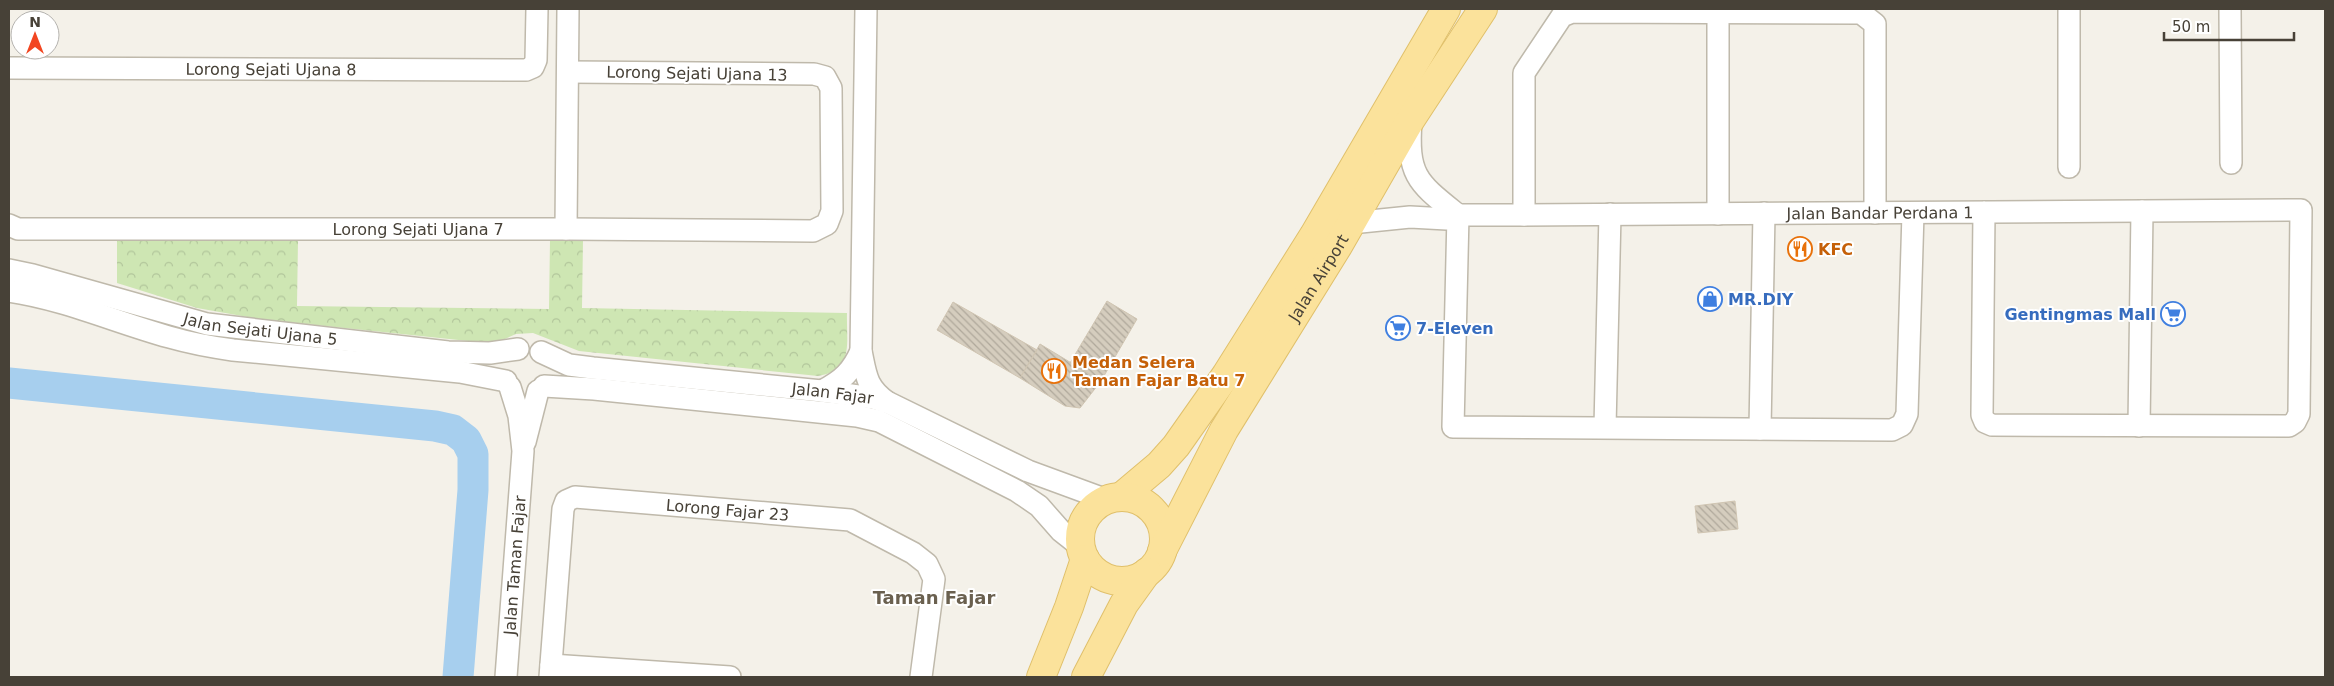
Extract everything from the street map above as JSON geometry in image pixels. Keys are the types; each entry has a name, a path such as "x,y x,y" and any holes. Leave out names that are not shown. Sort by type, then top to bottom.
{"main road":[{"name":"Jalan Airport","path":"1114,499 1159,465 1186,432 1265,314 1446,9"},
{"path":"1356,161 1408,100 1462,9"},
{"name":"Jalan Airport","path":"1086,677 1124,604 1155,561 1224,430 1351,223 1411,119 1483,9"},
{"path":"1460,44 1478,31 1492,9"},
{"path":"1042,677 1070,607 1083,552 1081,532 1085,518 1094,508 1114,499 1140,502 1155,514 1163,531 1155,561 1135,579 1120,581 1106,578 1094,570 1083,552"}],"street":[{"name":"Lorong Sejati Ujana 8","path":"9,68 526,70 533,67 536,60 537,9"},
{"path":"566,229 568,9"},
{"path":"866,9 861,350 868,382 876,394 889,403"},
{"path":"2069,9 2069,166"},
{"path":"2230,9 2231,163"},
{"path":"1524,214 1524,73 1562,16 1572,12 1861,13 1875,24 1875,213"},
{"path":"1718,13 1718,214"},
{"name":"Lorong Sejati Ujana 13","path":"568,72 814,74 825,77 831,88 832,211 827,224"},
{"path":"1411,119 1409,142 1414,171 1420,182 1458,215 1453,427 1892,430 1902,425 1907,414 1912,212"},
{"name":"Jalan Bandar Perdana 1","path":"1351,223 1410,217 1447,219 1458,215 1524,214 2301,210 2299,414 2295,422 2289,426 2139,426"},
{"path":"1984,212 1982,415 1985,422 1992,425 2139,426 2142,211"},
{"path":"1760,429 1764,213"},
{"path":"1605,427 1610,214"},
{"name":"Lorong Sejati Ujana 7","path":"9,225 18,229 813,231 827,224"},
{"name":"Jalan Sejati Ujana 5","path":"9,270 207,324 448,352 490,353 518,349"},
{"name":"Jalan Sejati Ujana 5","path":"9,291 45,298 169,337 203,345 233,350 460,372 508,384"},
{"path":"534,348 546,358 550,373 541,389 523,452 519,416 504,366 507,359 518,349 534,348"},
{"path":"822,390 840,382 848,375 861,350"},
{"name":"Jalan Fajar","path":"541,352 569,365 822,390 873,398 889,403 1028,471 1114,499"},
{"path":"508,384 523,394 541,389"},
{"name":"Jalan Fajar","path":"541,389 594,389 857,416 879,421 1017,491 1039,506 1083,552"},
{"name":"Jalan Taman Fajar","path":"506,677 523,452"},
{"name":"Lorong Fajar 23","path":"551,671 563,509 566,501 575,498 850,520 898,545 927,564 934,579 921,677"},
{"path":"551,671 730,677"}],"green space":[{"path":"117,239 298,240 297,306 549,309 550,240 583,240 582,308 847,313 846,353 838,368 830,373 818,376 579,351 533,333 516,334 498,342 487,343 259,319 197,308 117,283"}],"building":[{"path":"1107,301 1137,319 1101,381 1070,363"},
{"path":"953,302 1037,350 1020,378 937,330"},
{"name":"Medan Selera Taman Fajar Batu 7","path":"1040,344 1101,381 1080,408 1065,406 1020,378"},
{"path":"1735,501 1738,529 1698,533 1695,506"}],"waterway":[{"path":"9,383 435,426 453,430 466,440 473,454 473,490 458,677"}],"place":[{"name":"KFC","path":"1800,249"},
{"name":"MR.DIY","path":"1710,299"},
{"name":"Gentingmas Mall","path":"2173,314"},
{"name":"7-Eleven","path":"1398,328"},
{"name":"Medan Selera Taman Fajar Batu 7","path":"1054,371"}],"district":[{"name":"Taman Fajar","path":"934,598"}]}
